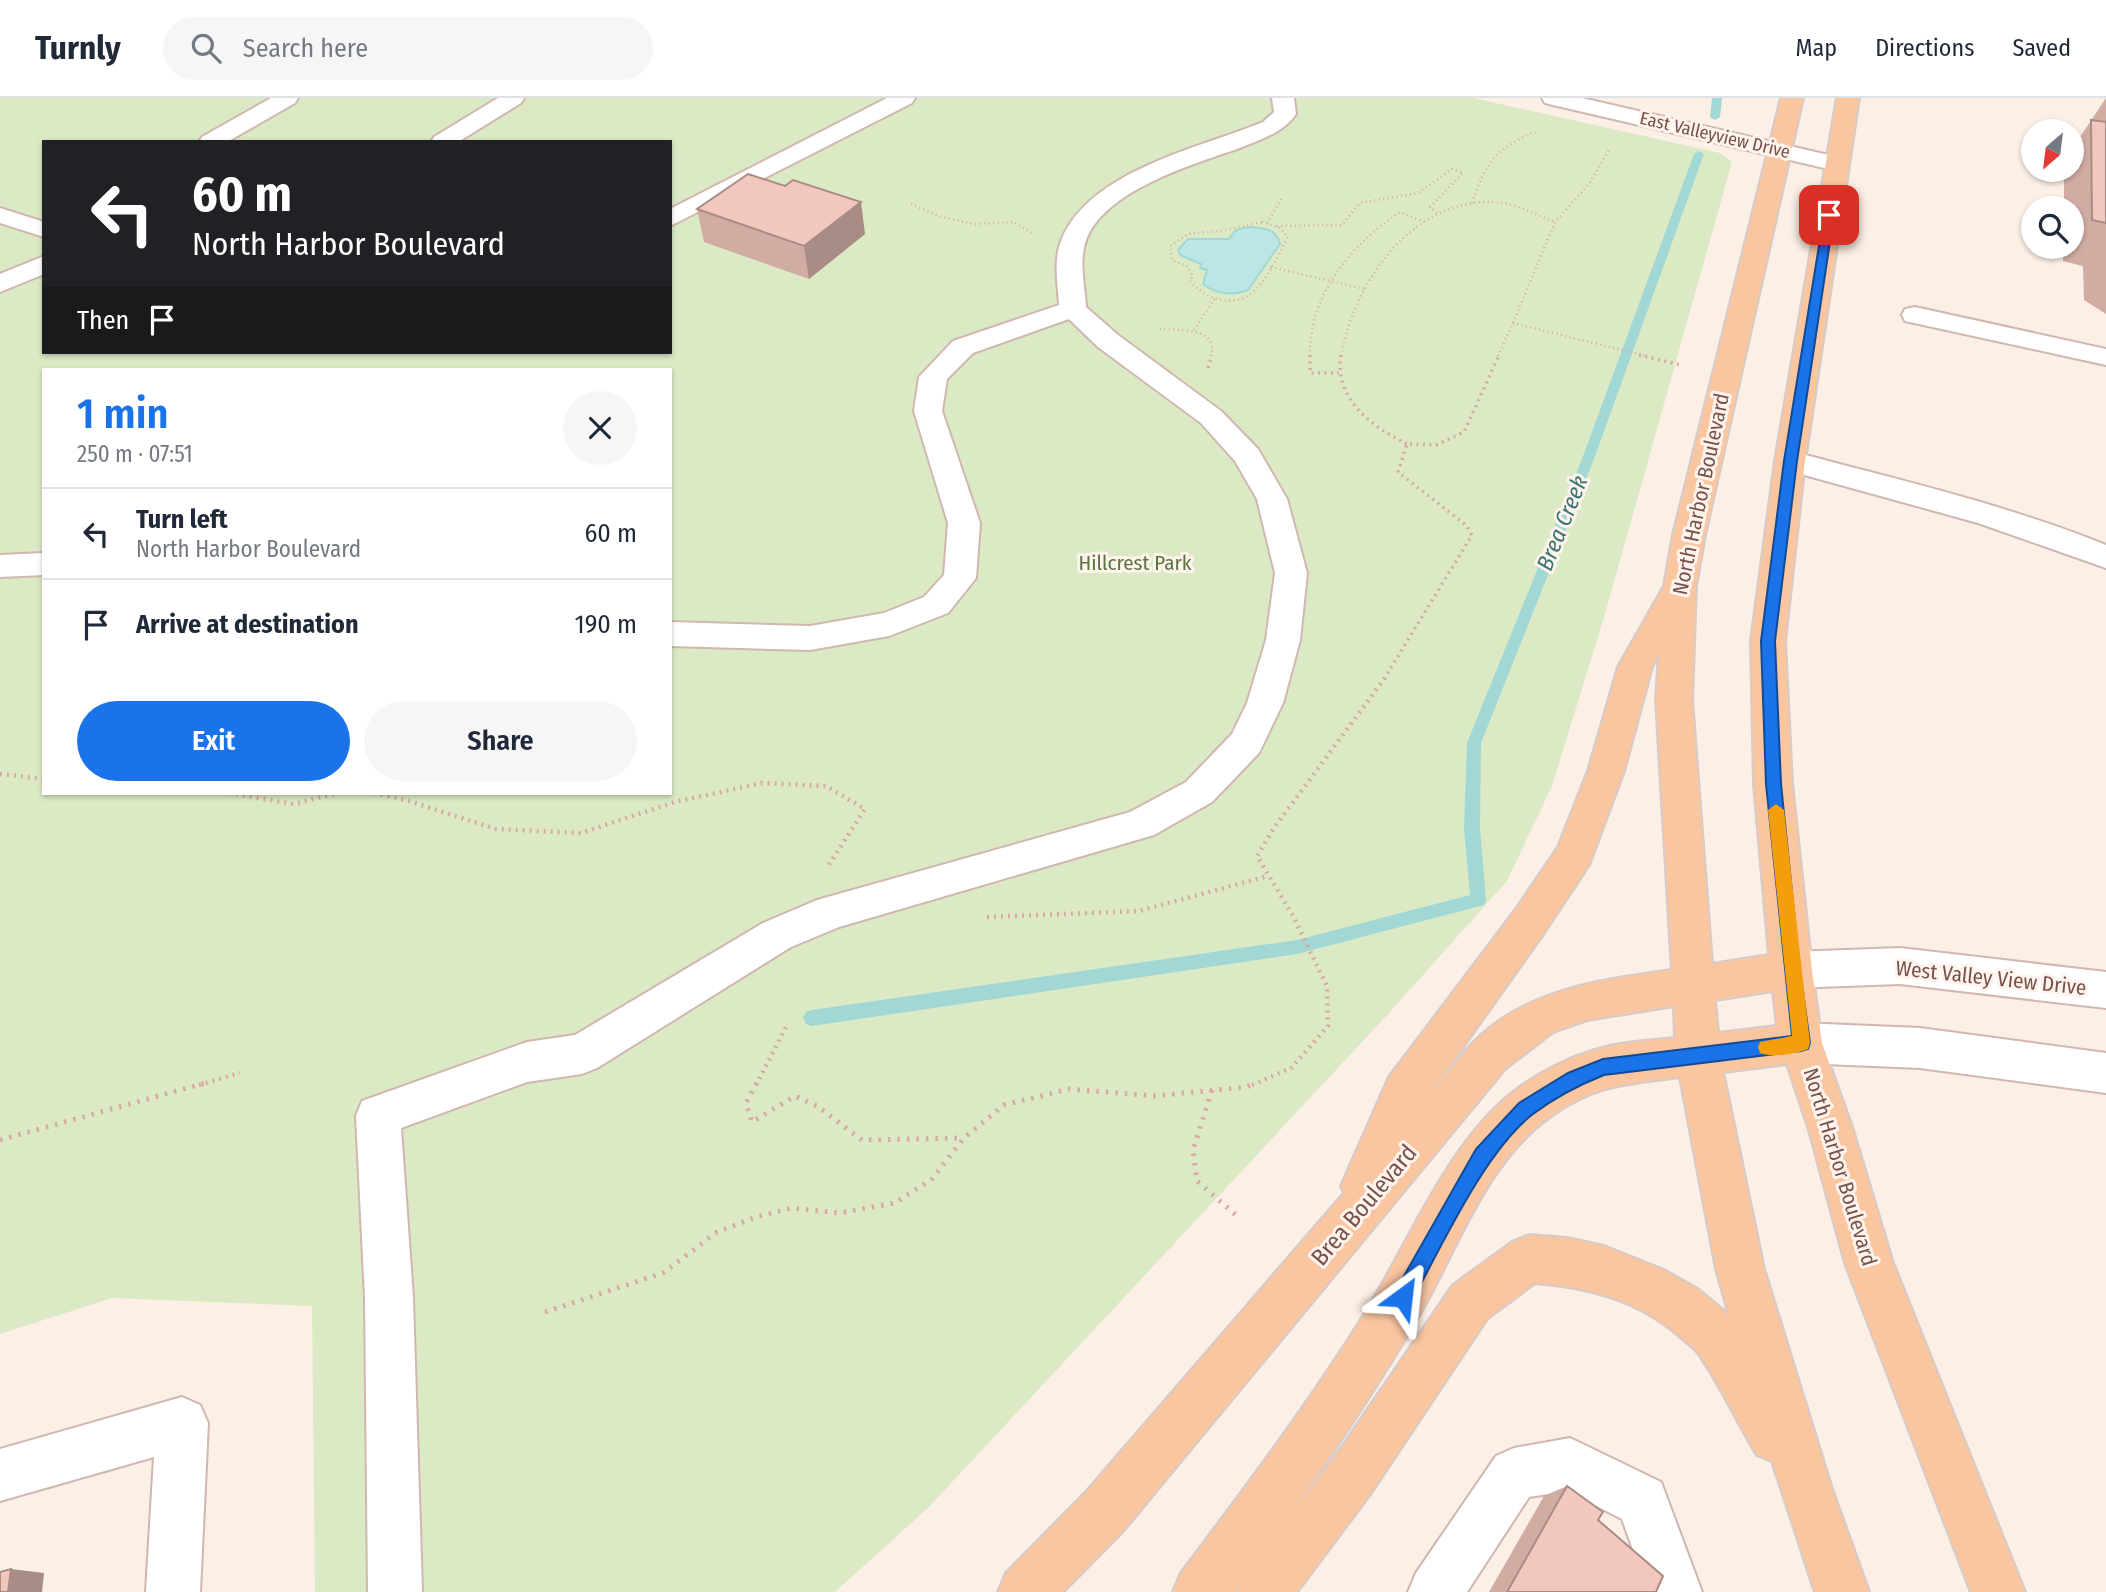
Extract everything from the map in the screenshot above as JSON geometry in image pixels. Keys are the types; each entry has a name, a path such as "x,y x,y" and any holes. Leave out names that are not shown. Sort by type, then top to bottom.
{"main road":[{"name":"North Harbor Boulevard","path":"1792,98 1679,586 1674,700 1698,1056 1740,1269 1807,1489 1842,1592"},
{"name":"North Harbor Boulevard","path":"1847,98 1790,461 1768,641 1773,784 1791,970 1801,1043 1831,1130 1869,1263 1998,1592"},
{"path":"1347,1225 1405,1092 1575,854 1606,771 1635,667 1679,586"},
{"name":"Brea Boulevard","path":"1025,1592 1105,1511 1490,1055 1538,1019 1599,998 1791,970"},
{"path":"1200,1592 1284,1480 1396,1308 1483,1155 1525,1109 1574,1079 1603,1067 1801,1043"},
{"path":"1263,1592 1353,1475 1470,1302 1529,1259 1567,1262 1604,1270 1647,1287 1682,1307 1714,1334 1807,1489"}],"street":[{"path":"214,140 287,98"},
{"path":"445,140 513,98"},
{"path":"672,218 904,98"},
{"path":"395,1592 389,1298 378,1116 527,1062 582,1054 777,935 831,912 1141,824 1199,792 1246,743 1265,703 1283,640 1291,573 1272,499 1247,456 1212,417 1108,341 1073,309 1070,269 1073,241 1084,216 1101,201 1125,186 1271,127 1285,114 1283,98"},
{"name":"East Valleyview Drive","path":"1553,98 1837,164"},
{"path":"0,215 42,229"},
{"path":"0,284 42,265"},
{"path":"672,634 810,638 889,624 936,606 960,578 964,523 928,411 933,377 963,347 1073,309"},
{"path":"1915,315 2106,357"},
{"path":"1790,461 1968,508 2036,529 2106,557"},
{"path":"0,566 42,564"},
{"name":"West Valley View Drive","path":"1791,970 1900,965 2106,990"},
{"path":"1801,1043 1920,1048 2106,1073"},
{"path":"0,1475 182,1423 173,1592"},
{"path":"1435,1592 1514,1474 1570,1464 1642,1501 1675,1592"}],"path":[{"path":"1472,203 1492,155 1533,132 1546,135"},
{"path":"1555,222 1494,201 1472,203 1438,214 1405,237 1382,261 1353,307 1345,336 1340,373 1351,402 1377,429 1406,444 1436,445 1464,432 1555,222 1590,184 1614,141"},
{"path":"1276,226 1342,225 1360,203 1418,193 1451,169 1463,173 1430,207 1438,214"},
{"path":"1267,223 1282,198"},
{"path":"911,204 941,217 975,224 1014,222 1031,233 1073,241"},
{"path":"1340,373 1310,373 1310,338 1320,301 1331,281 1363,240 1387,220 1400,212 1425,223"},
{"path":"1241,223 1267,223 1276,226 1288,237 1253,295 1243,300 1215,298 1195,289 1190,281 1193,276 1187,266 1172,260 1170,246 1177,237 1187,233 1213,233 1241,223"},
{"path":"1271,267 1365,289"},
{"path":"1194,331 1215,298"},
{"path":"1513,323 1681,365"},
{"path":"545,1312 663,1273 717,1232 759,1216 792,1209 839,1213 895,1203 932,1179 964,1138 1004,1105 1069,1089 1154,1096 1246,1087 1291,1068 1328,1026 1326,986 1293,916 1257,856 1386,677 1472,535 1467,526 1398,472 1406,444"},
{"path":"0,774 42,779"},
{"path":"383,795 496,829 581,834 675,802 762,782 826,786 865,809 829,863 810,900 831,912"},
{"path":"241,795 294,804 329,795"},
{"path":"983,917 1139,911 1268,876"},
{"path":"786,1027 746,1103 752,1122 794,1096 817,1106 863,1140 964,1138"},
{"path":"0,1140 240,1073"},
{"path":"1212,1090 1194,1150 1197,1181 1237,1216"}],"green space":[{"name":"Hillcrest Park","path":"0,98 1473,98 1720,153 1732,162 1605,614 1552,786 1507,881 1389,1013 928,1508 835,1592 315,1592 312,1306 112,1298 0,1334"}],"water":[{"path":"1249,227 1272,232 1280,244 1248,290 1242,292 1225,293 1203,284 1207,270 1200,268 1201,264 1180,255 1178,250 1188,239 1229,239 1236,230"}],"building":[{"path":"2091,120 2106,122 2106,223 2092,220"},
{"path":"748,174 785,186 793,180 861,202 804,246 697,209"},
{"path":"1567,1486 1603,1512 1598,1520 1663,1576 1656,1592 1507,1592"},
{"path":"11,1569 8,1592 0,1592 0,1572"}],"waterway":[{"name":"Brea Creek","path":"1715,117 1717,98"},
{"name":"Brea Creek","path":"812,1018 1297,947 1478,900 1472,829 1474,743 1588,459 1699,154"}],"slow traffic":[{"path":"1766,1047 1801,1043 1791,970 1776,810"}],"route":[{"path":"1403,1297 1483,1155 1525,1109 1574,1079 1603,1067 1801,1043 1773,784 1768,641 1790,461 1829,215"}]}
